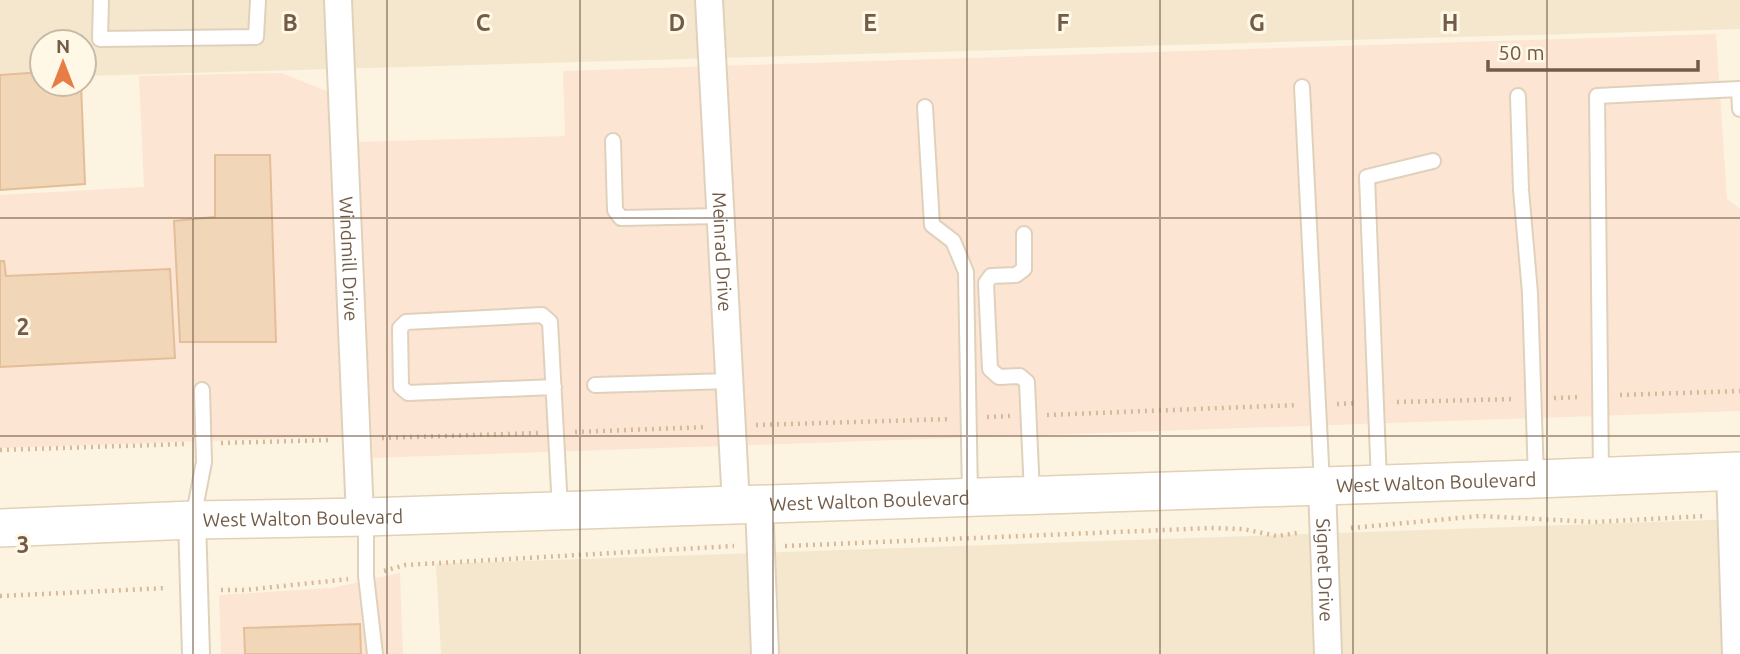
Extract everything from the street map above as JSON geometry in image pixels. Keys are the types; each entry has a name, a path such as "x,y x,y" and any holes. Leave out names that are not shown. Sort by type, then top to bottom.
{"main road":[{"name":"West Walton Boulevard","path":"0,528 1735,471"}],"street":[{"name":"Windmill Drive","path":"338,0 357,439 363,517"},
{"name":"Meinrad Drive","path":"709,0 732,426 748,505 761,545 765,654"},
{"path":"1735,471 1731,515 1736,654"},
{"name":"Signet Drive","path":"1322,486 1328,654"},
{"path":"192,520 182,589 196,654"}],"lane":[{"path":"101,0 100,39 256,37 258,0"},
{"path":"1302,87 1322,486"},
{"path":"1601,477 1597,96 1739,89 1740,109"},
{"path":"1518,96 1521,190 1530,293 1536,479"},
{"path":"925,107 932,225 953,241 966,272 970,497"},
{"path":"613,141 615,209 621,218 720,216"},
{"path":"1379,484 1367,177 1433,161"},
{"path":"1024,234 1024,270 1017,275 991,276 986,282 990,369 999,377 1020,376 1027,382 1032,495"},
{"path":"554,387 408,393 401,387 400,328 406,322 542,315 550,322 554,387 560,510"},
{"path":"595,385 730,381"},
{"path":"192,520 204,462 202,390"},
{"path":"363,517 374,654"}],"path":[{"path":"0,450 1740,391"},
{"path":"0,596 182,589 245,590 366,576 405,565 738,545 818,545 1211,528 1243,529 1278,536 1480,516 1595,522 1731,515"}],"shaded area":[{"path":"0,0 1740,0 1740,29 98,76 98,28 28,28 28,77 0,78"},
{"path":"1716,34 1727,199 1740,209 1740,411 373,458 357,142 565,136 563,71"},
{"path":"281,73 332,93 351,436 0,448 0,195 144,187 139,76"},
{"path":"1740,519 1740,654 441,654 436,564"},
{"path":"400,573 403,654 221,654 219,595 332,588"}],"building":[{"path":"28,73 28,98 82,98 85,184 0,190 0,75"},
{"path":"215,155 270,155 276,342 180,342 174,221 215,217"},
{"path":"0,261 4,261 6,276 170,269 175,358 0,367"},
{"path":"360,624 361,654 245,654 244,628"}]}
